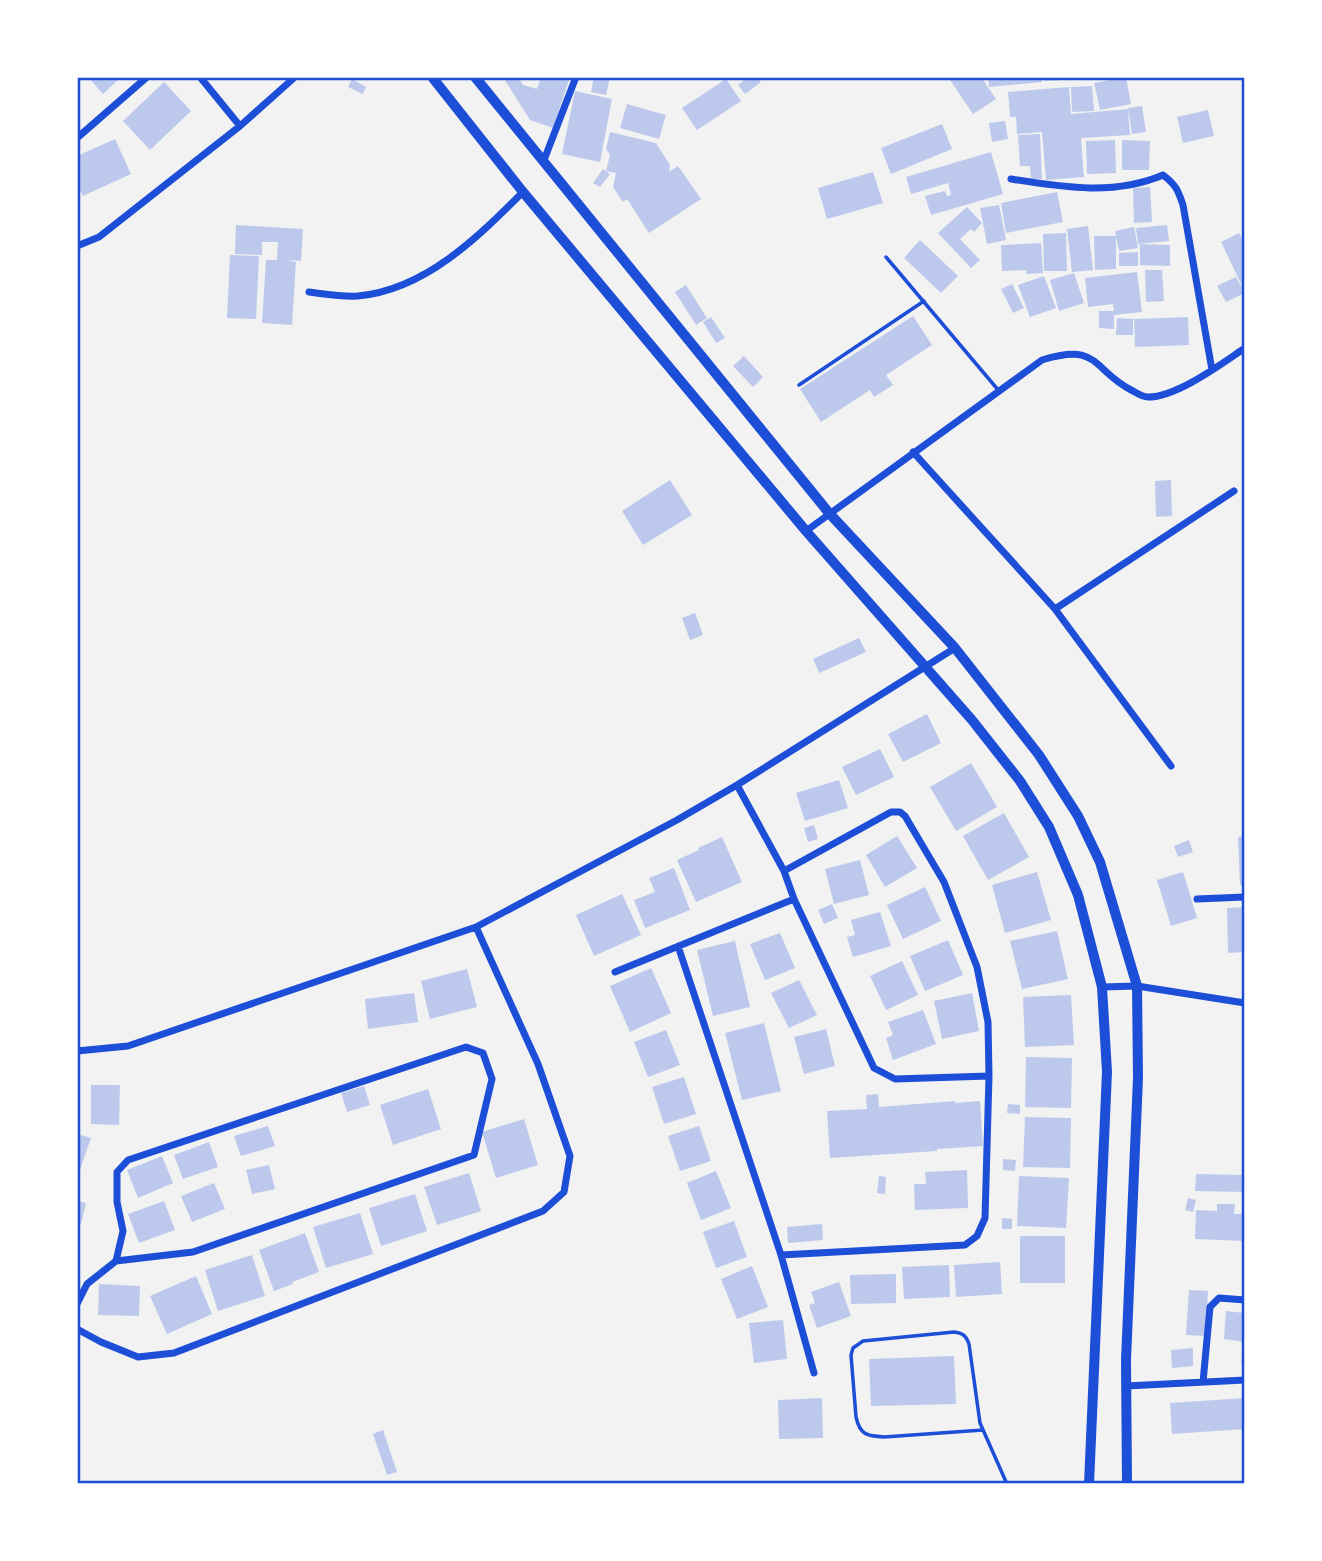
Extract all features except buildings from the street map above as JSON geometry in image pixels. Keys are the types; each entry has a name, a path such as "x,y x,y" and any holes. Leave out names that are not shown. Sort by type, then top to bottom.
{"street":[{"path":"77,138 147,77"},
{"path":"200,77 240,126"},
{"path":"77,246 99,237 240,126 295,77"},
{"path":"432,77 523,192 806,531 972,720 1020,781 1049,827 1078,895 1102,986 1107,1072 1089,1484"},
{"path":"475,77 829,513 955,648 1039,755 1079,816 1101,862 1137,986 1138,1078 1126,1386 1127,1484"},
{"path":"544,160 576,77"},
{"path":"1011,179 1073,188 1144,183 1163,175 1171,181 1178,189 1183,205 1212,370"},
{"path":"309,292 355,296 403,285 432,270 462,248 523,192"},
{"path":"806,531 1042,360 1061,354 1082,354 1096,361 1124,387 1145,397 1166,394 1212,370 1245,348"},
{"path":"914,452 1055,609 1171,766"},
{"path":"1055,609 1234,491"},
{"path":"77,1051 128,1046 476,927 677,820 955,648"},
{"path":"737,785 784,871 794,899 874,1068 895,1079 989,1076"},
{"path":"781,1255 965,1245 977,1236 985,1218 989,1076 988,1022 977,967 944,882 905,816 900,812 891,812 784,871"},
{"path":"1197,899 1245,897"},
{"path":"615,972 794,899"},
{"path":"77,1329 138,1357 174,1353 543,1211 564,1192 570,1156 538,1064 476,927"},
{"path":"678,946 781,1255 814,1373"},
{"path":"1102,986 1137,986 1245,1003"},
{"path":"77,1304 87,1284 116,1261 193,1252 474,1155 492,1079 483,1052 466,1047 128,1160 117,1172 117,1202 122,1231 116,1261"},
{"path":"1203,1382 1210,1307 1219,1298 1245,1300"},
{"path":"1126,1386 1245,1380"}],"lane":[{"path":"886,257 999,391"},
{"path":"799,385 923,301"},
{"path":"983,1430 884,1437 864,1433 858,1426 856,1417 851,1355 853,1348 863,1341 962,1333 969,1344 980,1423 1007,1484"}]}
